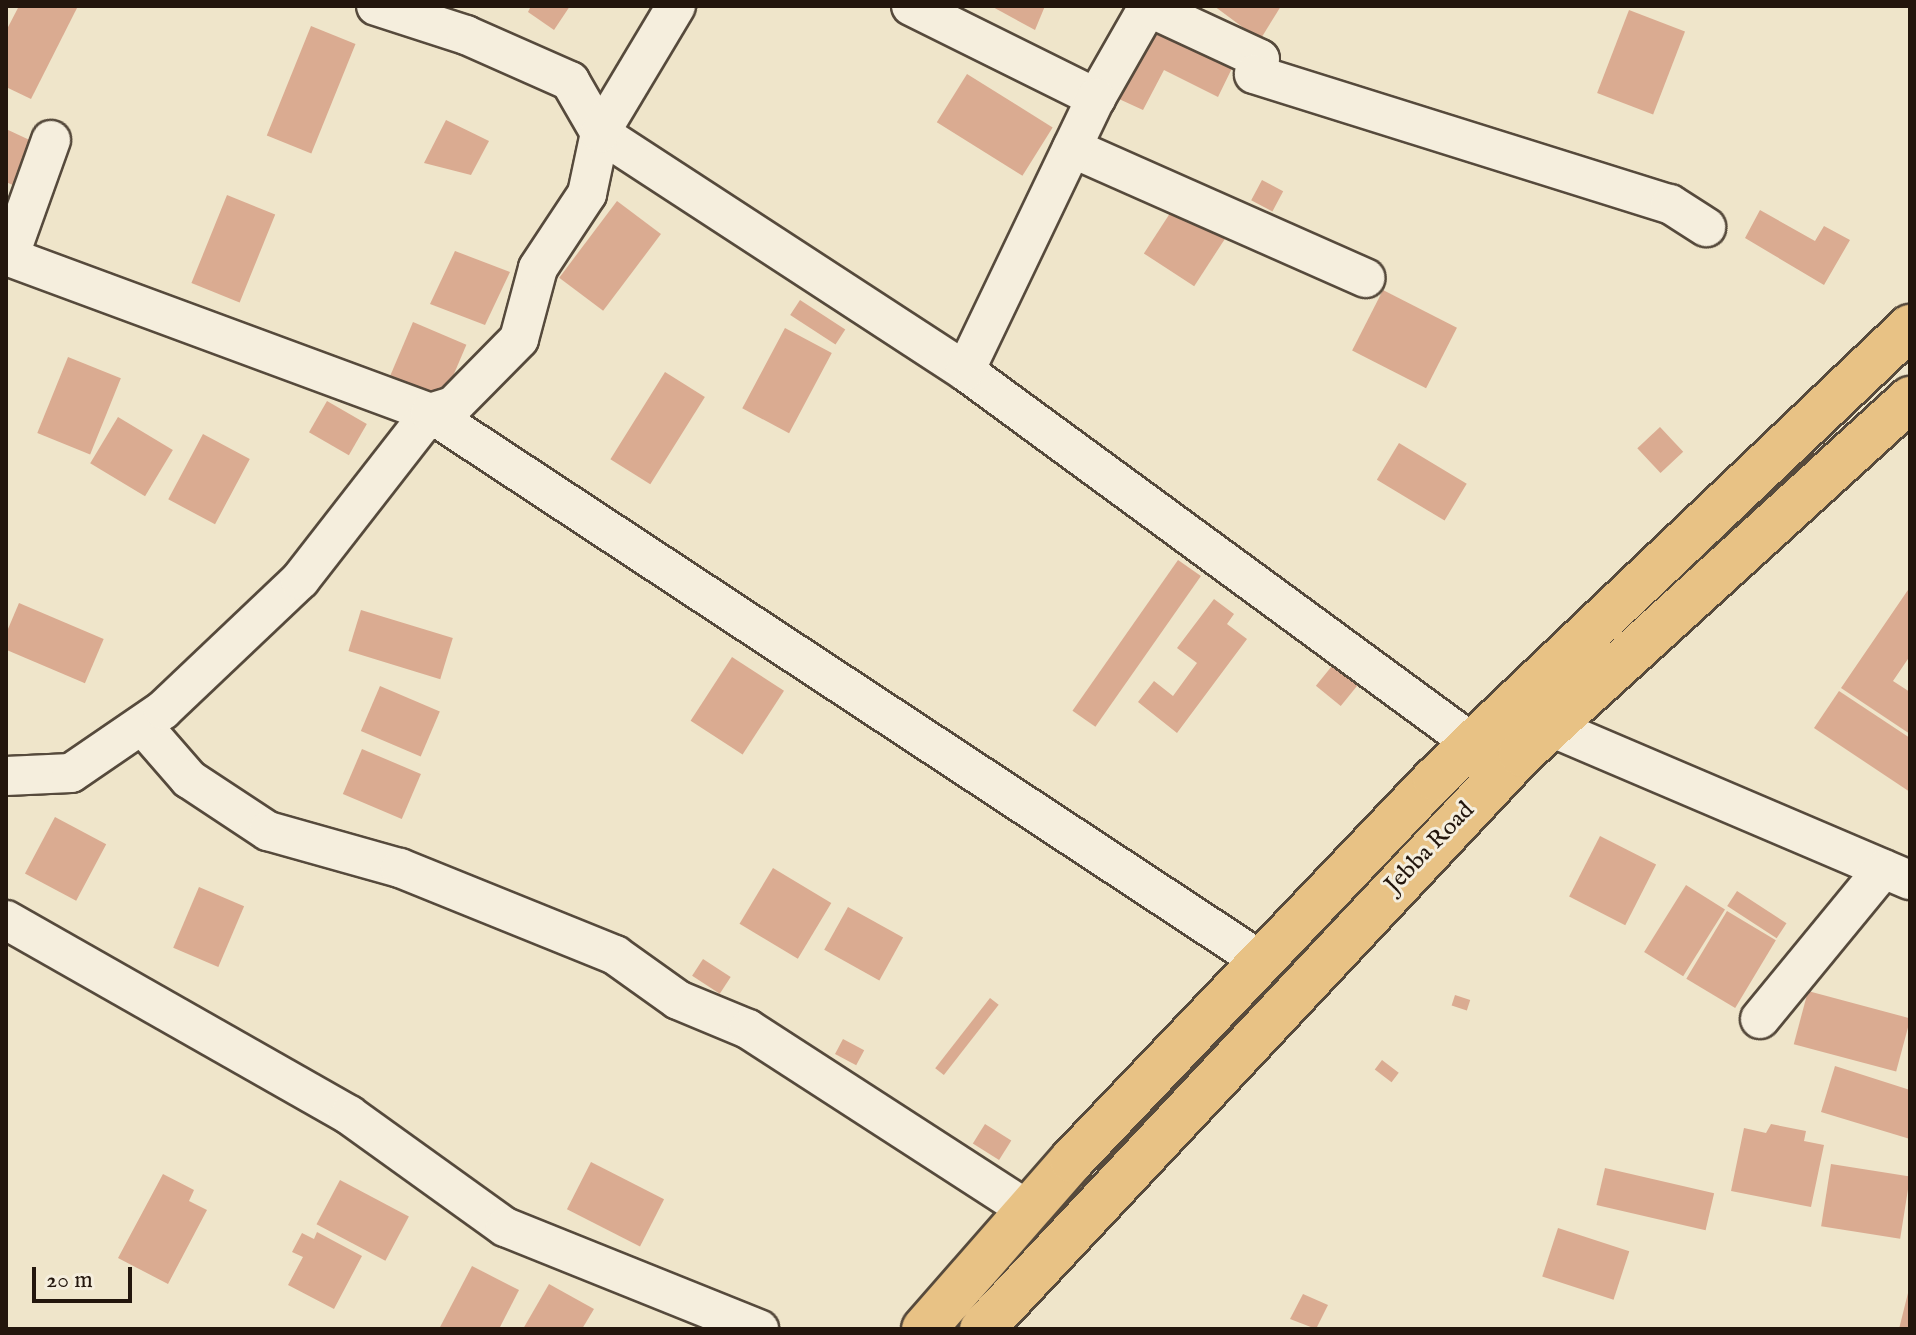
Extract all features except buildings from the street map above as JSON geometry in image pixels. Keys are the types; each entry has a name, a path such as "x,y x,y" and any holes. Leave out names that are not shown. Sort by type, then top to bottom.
{"highway":[{"path":"924,1329 1028,1210 1261,961 1472,743 1910,327"},
{"name":"Jebba Road","path":"982,1329 1297,986 1553,728 1910,399"}],"street":[{"path":"376,6 466,35 570,81 600,133 965,371 1472,743"},
{"path":"6,776 71,773 142,725 300,580 430,413 453,406 519,339 538,268 587,194 600,133 676,6"},
{"path":"911,6 1096,98"},
{"path":"965,371 1096,98 1148,7 1260,59 1254,74 1670,204 1706,227"},
{"path":"51,140 7,261 430,413 1261,961"},
{"path":"1072,148 1366,278"},
{"path":"142,725 189,779 268,831 400,868 615,955 678,1000 748,1029 1028,1210"},
{"path":"1553,728 1896,874 1760,1019"},
{"path":"6,920 349,1115 505,1227 759,1329"}]}
